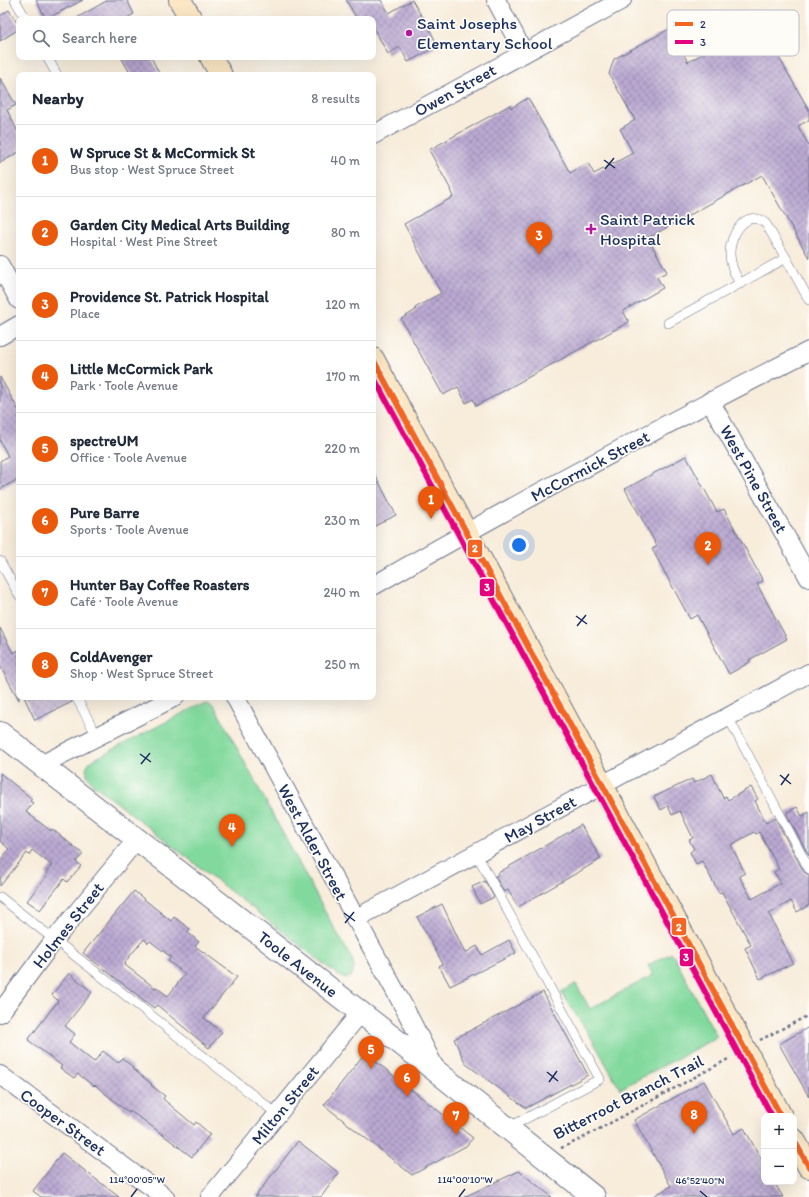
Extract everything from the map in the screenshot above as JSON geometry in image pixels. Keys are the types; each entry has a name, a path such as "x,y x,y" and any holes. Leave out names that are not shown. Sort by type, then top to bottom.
{"main road":[{"path":"180,0 188,16"},
{"path":"212,60 218,72"},
{"path":"376,365 779,1113"},
{"path":"797,1145 809,1167"}],"street":[{"path":"496,0 524,53"},
{"name":"Owen Street","path":"376,133 622,0"},
{"path":"0,265 16,294"},
{"path":"0,336 16,327"},
{"name":"McCormick Street","path":"376,584 466,532 710,401 809,350"},
{"name":"West Pine Street","path":"710,401 809,578"},
{"name":"May Street","path":"355,919 809,673"},
{"path":"41,765 169,700"},
{"name":"West Alder Street","path":"237,700 404,1007 436,1071"},
{"name":"Toole Avenue","path":"0,733 436,1071 540,1154 584,1194"},
{"name":"Holmes Street","path":"0,1013 55,939 137,839"},
{"name":"Milton Street","path":"210,1197 361,1012"},
{"name":"Cooper Street","path":"0,1075 165,1197"}],"lane":[{"path":"15,0 24,16"},
{"path":"49,60 55,72"},
{"path":"740,284 730,261 731,244 735,233 742,224 749,219 757,218 766,224 809,300"},
{"path":"668,323 786,258"},
{"path":"0,561 16,590"},
{"path":"78,700 97,736"},
{"path":"728,717 809,870"},
{"path":"476,853 600,1079 508,1128"},
{"path":"0,897 278,1114"}],"path":[{"path":"760,1040 809,1015"},
{"name":"Bitterroot Branch Trail","path":"540,1154 579,1140 726,1060"}],"green space":[{"path":"206,701 211,702 214,705 353,961 354,969 351,977 346,978 339,976 93,784 87,775 86,768 89,762"},
{"path":"672,953 717,1037 620,1089 592,1039 561,992 576,984 590,1009 653,975 648,965"}],"building":[{"path":"36,0 83,0 52,16 44,16"},
{"path":"108,0 127,0 134,14 130,16 80,16"},
{"path":"346,0 381,0 389,13 412,0 422,17 423,16 438,46 408,62 400,47 388,54 376,32 376,16 355,16"},
{"path":"9,10 16,21 16,31 0,41 0,16"},
{"path":"667,30 667,56 685,56 688,62 699,56 778,56 809,110 809,120 798,126 809,146 809,258 762,175 648,238 667,272 657,277 663,288 623,311 629,322 476,406 473,399 466,403 458,387 443,395 401,319 416,310 415,308 441,293 404,224 453,197 451,190 429,150 510,105 511,108 528,98 570,173 588,163 594,174 633,153 620,129 635,120 609,74 614,59"},
{"path":"123,60 152,60 158,72 129,72"},
{"path":"0,78 16,105 7,110 16,128 16,154 0,163"},
{"path":"0,377 16,406 16,481 0,489 0,461 8,456 0,441"},
{"path":"686,456 717,512 724,509 763,581 757,584 787,639 749,660 750,662 729,674 697,615 690,619 652,549 657,546 625,489"},
{"path":"376,477 396,515 376,525"},
{"path":"0,628 13,653 16,652 16,695 0,666"},
{"path":"25,700 71,700 72,702 35,720"},
{"path":"0,773 32,799 30,801 33,803 26,812 51,831 52,829 83,854 76,862 81,866 67,882 64,879 40,910 27,901 47,875 46,873 52,865 32,850 29,855 27,853 0,886 0,861 9,849 0,841"},
{"path":"712,774 723,798 726,796 728,800 751,787 758,799 755,801 766,823 775,818 804,872 809,875 809,905 797,912 791,901 769,914 793,963 760,979 745,948 751,945 722,892 719,893 702,861 696,864 690,852 694,849 689,840 693,838 680,811 672,815 668,806 661,810 654,797 692,779 694,783","holes":["754,832 756,834 759,832 779,869 774,872 781,883 752,899 739,876 745,873 731,845"]},
{"path":"797,807 802,816 809,812 809,856 786,813"},
{"path":"581,825 601,859 518,907 508,890 504,892 495,876"},
{"path":"485,881 494,897 480,904 472,887"},
{"path":"134,891 171,921 174,917 190,929 187,932 199,942 195,946 237,977 204,1018 222,1032 209,1048 157,1005 154,1008 83,953","holes":["144,939 148,943 150,941 171,957 168,961 185,974 168,996 125,965 125,962"]},
{"path":"442,904 465,953 477,946 482,955 509,940 516,953 450,986 439,966 443,964 417,917"},
{"path":"69,973 92,992 65,1026 75,1034 69,1042 94,1062 103,1051 118,1063 122,1058 165,1096 163,1099 194,1125 196,1122 210,1134 192,1157 146,1122 130,1111 129,1113 95,1085 94,1086 78,1074 74,1078 60,1068 62,1066 28,1040 58,1001 52,995"},
{"path":"543,992 588,1075 526,1108 466,1064 454,1039"},
{"path":"809,1027 809,1097 779,1044"},
{"path":"365,1053 473,1138 466,1146 412,1175 324,1105"},
{"path":"704,1081 734,1134 744,1128 761,1159 761,1185 776,1185 783,1197 652,1197 671,1186 634,1120"},
{"path":"298,1141 339,1173 321,1197 255,1197"},
{"path":"62,1153 119,1197 41,1197 33,1191"},
{"path":"519,1171 552,1197 464,1197"}],"transit line":[{"name":"2","path":"376,365 779,1113"},
{"name":"3","path":"376,382 770,1113"},
{"name":"2","path":"797,1145 809,1167"}],"place":[{"name":"Saint Josephs Elementary School","path":"409,33"},
{"name":"Saint Patrick Hospital","path":"591,229"},
{"name":"Providence St. Patrick Hospital","path":"539,255"},
{"name":"W Spruce St & McCormick St","path":"431,519"},
{"name":"Garden City Medical Arts Building","path":"708,565"},
{"name":"Little McCormick Park","path":"232,847"},
{"name":"spectreUM","path":"371,1069"},
{"name":"Pure Barre","path":"407,1097"},
{"name":"ColdAvenger","path":"694,1134"},
{"name":"Hunter Bay Coffee Roasters","path":"456,1135"}]}
